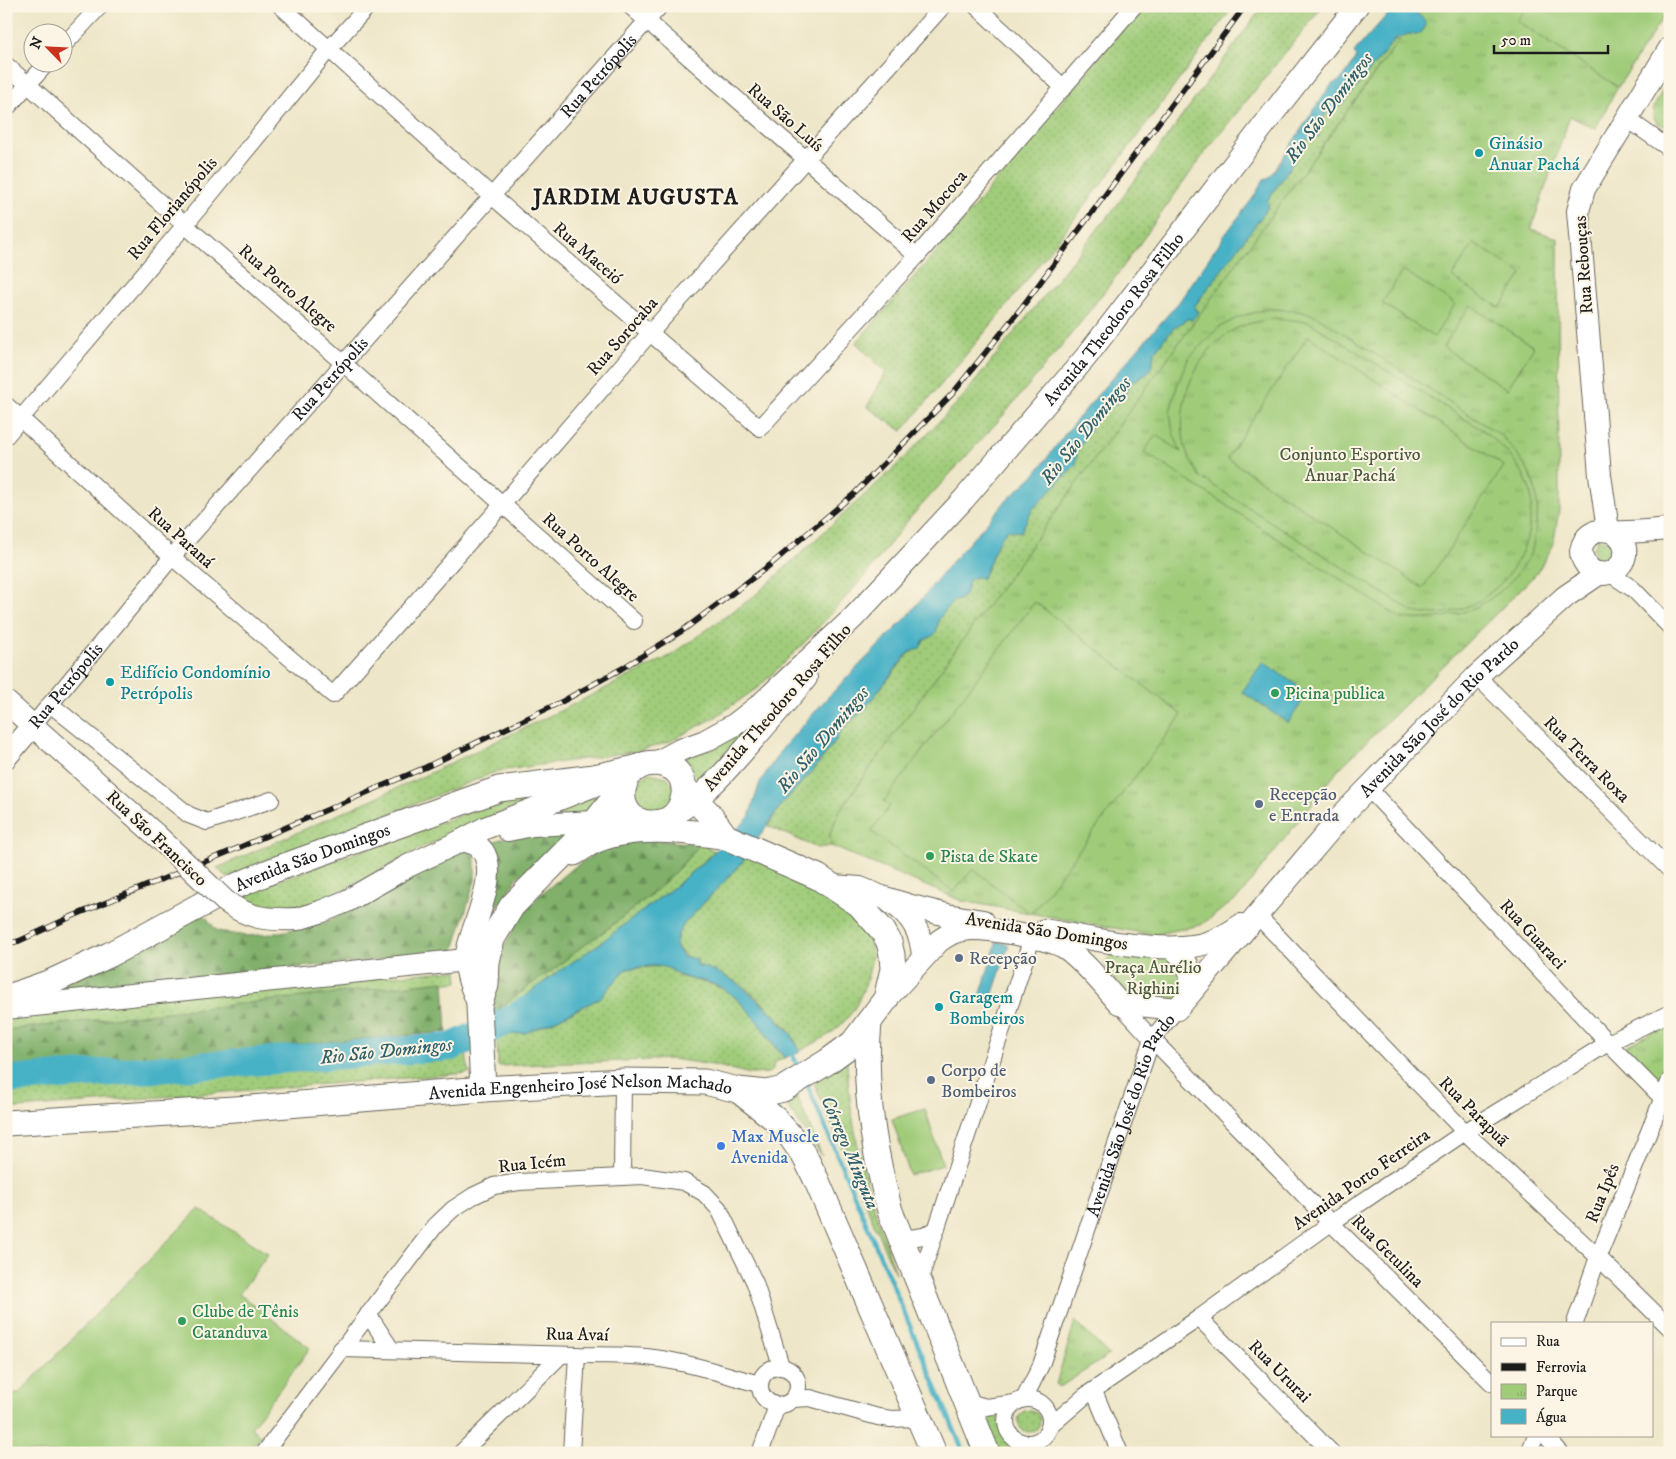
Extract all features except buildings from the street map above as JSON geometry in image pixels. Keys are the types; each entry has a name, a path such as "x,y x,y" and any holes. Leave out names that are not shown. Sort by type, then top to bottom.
{"main road":[{"name":"Avenida Theodoro Rosa Filho","path":"636,773 680,750 705,741 734,724 760,705 853,618 964,499 1086,357 1284,99 1358,6"},
{"name":"Rua Rebouças","path":"1607,552 1578,211 1584,188 1670,48"},
{"name":"Avenida São José do Rio Pardo","path":"1183,1002 1320,840 1477,676 1566,596 1607,552 1662,529"},
{"name":"Avenida Theodoro Rosa Filho","path":"686,800 711,787 784,705 853,618"},
{"name":"Rua São Francisco","path":"6,702 155,834 225,901 236,910 250,916 268,919 297,919 320,912 347,901 408,866 485,828 590,787 636,773"},
{"name":"Rua Petrópolis","path":"6,757 32,725"},
{"path":"482,1078 479,1005 486,985 486,962 492,938 524,892 596,821 636,773 665,765 674,770 681,778 686,800 726,837"},
{"path":"636,773 622,794 624,804 636,820 657,823 668,820 686,800"},
{"name":"Avenida São Domingos","path":"6,998 51,982 109,955 236,886 271,871 499,789 636,773"},
{"name":"Rua São Francisco","path":"463,840 484,838 512,829 533,825 636,820"},
{"path":"556,862 595,841 622,834 666,831 698,832 726,837 826,882 859,904 873,918 889,942 893,970 886,1000 869,1022 852,1043 827,1062 784,1089 767,1093 738,1090"},
{"path":"463,840 477,845 484,853 488,867 486,889 480,914 470,938 466,960 469,984 479,1005"},
{"name":"Avenida São Domingos","path":"826,882 860,888 882,897 947,915 1120,943 1172,948 1194,946 1211,941 1230,933 1257,915"},
{"path":"882,897 897,906 912,920 922,945 923,958"},
{"name":"Avenida São Domingos","path":"886,1000 939,941 948,934 976,928 1032,938 1062,946 1095,976 1119,1003"},
{"path":"1095,976 1102,956 1120,943"},
{"path":"1119,1003 1183,1002 1191,979 1187,963 1181,954 1172,948"},
{"path":"6,1008 466,960"},
{"path":"869,1022 866,1049 868,1104 882,1183 890,1211 918,1285 987,1453"},
{"name":"Avenida Engenheiro José Nelson Machado","path":"6,1123 243,1108 482,1078 705,1082 738,1090 775,1119 805,1157 934,1453"}],"street":[{"path":"72,36 100,6"},
{"name":"Rua Maceió","path":"281,6 492,196 760,428"},
{"name":"Rua Florianópolis","path":"6,436 185,225 329,49 368,6"},
{"name":"Rua São Luís","path":"630,6 917,256"},
{"name":"Rua Petrópolis","path":"32,725 172,557 660,6"},
{"name":"Rua Sorocaba","path":"333,695 502,505 650,333 943,6"},
{"path":"976,6 1064,88"},
{"name":"Rua Mococa","path":"760,428 917,256 1134,6"},
{"name":"Rua Porto Alegre","path":"6,65 634,621"},
{"path":"6,109 39,72"},
{"path":"1626,118 1670,149"},
{"name":"Rua Paraná","path":"6,405 172,557 333,695"},
{"path":"1607,552 1633,589 1670,628"},
{"name":"Rua Terra Roxa","path":"1477,676 1670,870"},
{"path":"50,704 197,819 207,822 271,800"},
{"name":"Rua Guaraci","path":"1368,788 1666,1102"},
{"name":"Rua Parapuã","path":"1257,915 1465,1132 1598,1257 1670,1328"},
{"path":"918,1285 1032,938"},
{"name":"Avenida São José do Rio Pardo","path":"1031,1403 1041,1366 1152,1039 1183,1002"},
{"name":"Avenida São Domingos","path":"1119,1003 1152,1039"},
{"name":"Avenida Porto Ferreira","path":"1050,1427 1089,1394 1465,1132 1608,1043 1670,1013"},
{"name":"Rua Getulina","path":"1152,1039 1491,1382"},
{"name":"Rua Ipês","path":"1575,1322 1598,1257 1666,1102 1670,1080"},
{"path":"622,1081 622,1176"},
{"name":"Rua Icém","path":"264,1453 435,1226 453,1209 473,1196 494,1186 519,1182 642,1176 684,1182 704,1194 719,1209 754,1283 781,1366"},
{"path":"902,1239 924,1236 937,1229"},
{"path":"368,1314 391,1349"},
{"name":"Rua Ururai","path":"1199,1318 1332,1453"},
{"name":"Rua Avaí","path":"341,1349 569,1355 613,1354 648,1357 680,1363 759,1384"},
{"path":"461,1453 569,1355"},
{"path":"569,1355 571,1453"},
{"path":"810,1398 798,1384 792,1372 781,1366 773,1367 766,1371 759,1384 763,1398 776,1406 793,1399 810,1398 878,1417 918,1418"},
{"path":"793,1399 798,1390 798,1384"},
{"path":"1089,1394 1120,1453"},
{"name":"Avenida Porto Ferreira","path":"965,1402 986,1407 1031,1403 1089,1394"},
{"path":"1031,1403 1050,1417 1050,1427 1047,1434 1036,1442 1018,1448 1015,1439 1009,1433 1006,1417 1009,1409 1031,1403"},
{"path":"760,1453 776,1406"},
{"path":"1529,1453 1536,1436"},
{"path":"1546,1436 1561,1453"}],"green space":[{"path":"1142,6 1234,6 1103,182 1001,313 902,431 867,407 886,372 856,343 949,237"},
{"path":"1263,6 1323,6 1206,151 1120,271 1077,327 1001,418 909,519 864,577 806,641 760,686 714,718 669,742 639,751 498,771 227,878 217,868 411,782 670,656 753,597 894,468 961,399 1117,205"},
{"name":"Conjunto Esportivo Anuar Pachá","path":"1424,6 1669,6 1618,87 1595,129 1570,116 1531,229 1558,238 1559,510 1553,546 1536,574 1339,769 1239,897 1201,925 1153,935 962,901 831,846 830,834 839,812 887,744"},
{"path":"1526,6 1655,6 1666,13 1618,87 1517,21"},
{"path":"1395,39 1399,40 839,812 830,834 831,846 817,848 768,826 781,805 813,771 836,740 841,730 864,709 910,652 920,648 924,640 936,633 939,619 952,602 959,600 965,595 969,580 978,576 981,579 987,570 997,545 1007,530 1021,531 1031,511 1076,464 1077,452 1101,414 1122,399 1132,382 1141,378 1152,366 1154,353 1175,327 1189,318 1191,320 1199,311 1195,310 1194,307 1265,212 1266,202 1299,154 1300,146 1312,137 1326,113 1343,104"},
{"path":"1670,76 1670,128 1657,123 1653,116 1654,107"},
{"path":"1474,243 1522,274 1500,308 1452,277"},
{"path":"1403,270 1455,304 1434,337 1382,303"},
{"path":"1470,305 1534,347 1507,389 1443,347"},
{"path":"1267,309 1293,310 1315,315 1502,436 1520,458 1529,473 1536,492 1537,519 1533,546 1527,560 1500,592 1470,610 1453,615 1436,618 1400,618 1144,452 1156,435 1181,452 1173,433 1170,412 1177,386 1188,359 1218,328 1239,317","holes":["1274,318 1309,322 1484,431 1513,459 1524,475 1531,494 1531,511 1527,538 1519,558 1507,576 1492,591 1475,603 1455,611 1434,614 1413,612 1200,477 1187,453 1183,433 1185,397 1199,364 1209,350 1222,338 1241,326"]},
{"path":"1308,336 1504,466 1423,588 1227,458"},
{"path":"1598,539 1616,542 1614,560 1604,562 1596,557 1593,548"},
{"path":"1035,602 1182,715 1031,914 973,869 954,892 871,831 890,806 884,801"},
{"path":"762,717 700,780 681,760"},
{"path":"649,773 667,777 675,788 670,810 637,811 633,787"},
{"path":"555,790 425,846 333,895 311,904 278,908 255,904 241,894 503,800"},
{"path":"601,791 594,815 529,820"},
{"path":"581,830 568,841 542,855 518,877 491,916 478,952 497,891 499,870 489,843 523,832"},
{"path":"633,838 699,844 659,888 493,1014 492,979 503,949 520,917 539,896 570,870 599,851"},
{"path":"699,844 715,851 678,884 599,944 494,1019 493,1014 659,888"},
{"path":"458,850 466,850 475,856 475,880 453,953 52,990 198,912 206,917 217,931 245,936 272,934 326,922"},
{"path":"747,855 798,881 837,905 854,918 865,931 871,944 872,954 869,970 860,998 854,1009 840,1026 823,1039 800,1051 787,1028 750,993 738,983 689,959 676,946 677,936 683,925 740,865"},
{"name":"Praça Aurélio Righini","path":"1118,953 1173,958 1181,965 1182,1000 1126,993 1107,973 1105,963 1111,955"},
{"path":"664,966 678,976 714,985 730,993 756,1018 772,1044 785,1058 780,1059 773,1065 773,1070 768,1073 751,1074 713,1065 672,1059 498,1066 497,1036 525,1033 600,998 626,969"},
{"path":"457,970 458,982 6,1030 6,1011"},
{"path":"444,981 447,1032 6,1069 6,1030"},
{"path":"1670,1023 1670,1066 1660,1088 1622,1048"},
{"path":"466,1054 469,1073 6,1109 6,1084"},
{"path":"847,1061 852,1116 863,1169 896,1273 815,1085 816,1080"},
{"path":"797,1096 822,1156 786,1104 787,1100"},
{"path":"925,1109 943,1165 910,1175 892,1119"},
{"name":"Clube de Tênis Catanduva","path":"199,1209 268,1254 239,1294 310,1348 251,1428 261,1436 246,1453 6,1453 6,1402 15,1393 19,1393"},
{"path":"1075,1321 1109,1355 1060,1387 1056,1384"},
{"path":"1029,1410 1037,1413 1040,1421 1037,1429 1029,1432 1021,1429 1018,1421 1021,1413"},
{"path":"997,1414 1004,1434 1014,1443 1006,1453 998,1453 980,1415"}],"water":[{"path":"1395,6 1418,6 1416,13 1424,19 1426,25 1424,29 1417,35 1408,34 1395,39 1343,104 1326,113 1317,130 1320,136 1308,139 1301,146 1299,154 1267,201 1269,204 1265,212 1194,307 1195,310 1199,311 1191,321 1189,318 1175,327 1164,339 1154,353 1152,366 1147,374 1132,382 1122,399 1101,414 1077,452 1076,464 1031,511 1021,532 1007,530 997,545 987,570 981,579 978,576 969,580 965,595 959,600 952,602 939,619 936,633 924,640 920,648 909,652 864,709 841,730 836,740 813,770 781,805 740,865 683,925 677,936 676,946 683,956 697,959 697,965 715,971 739,984 770,1011 791,1034 800,1051 785,1058 754,1017 726,990 714,984 681,976 660,966 626,969 600,998 525,1033 497,1036 494,1019 599,944 678,884 707,859 749,817 760,782 782,749 827,698 908,616 948,566 1007,500 1036,473 1065,434 1179,302 1224,236 1253,198 1264,179 1270,177 1321,99 1332,84 1340,81 1349,70 1356,57 1354,52"},
{"name":"Picina publica","path":"1263,662 1308,693 1288,723 1242,692"},
{"path":"997,941 1009,945 991,999 980,996"}],"waterway":[{"name":"Rio São Domingos","path":"6,1080 451,1047 527,1010"},
{"name":"Córrego Minguta","path":"790,1050 800,1070"},
{"name":"Córrego Minguta","path":"807,1084 964,1453"}],"railway":[{"path":"6,944 19,941 73,916 238,848 426,767 563,701 621,669 682,631 770,565 855,493 953,393 1022,307 1245,6"}],"place":[{"name":"Ginásio Anuar Pachá","path":"1479,153"},
{"name":"Edifício Condomínio Petrópolis","path":"110,682"},
{"name":"Picina publica","path":"1275,693"},
{"name":"Recepção e Entrada","path":"1259,804"},
{"name":"Pista de Skate","path":"930,856"},
{"name":"Recepção","path":"959,958"},
{"name":"Garagem Bombeiros","path":"939,1007"},
{"name":"Corpo de Bombeiros","path":"931,1080"},
{"name":"Max Muscle Avenida","path":"721,1146"},
{"name":"Clube de Tênis Catanduva","path":"182,1321"}],"district":[{"name":"JARDIM AUGUSTA","path":"636,196"}]}
